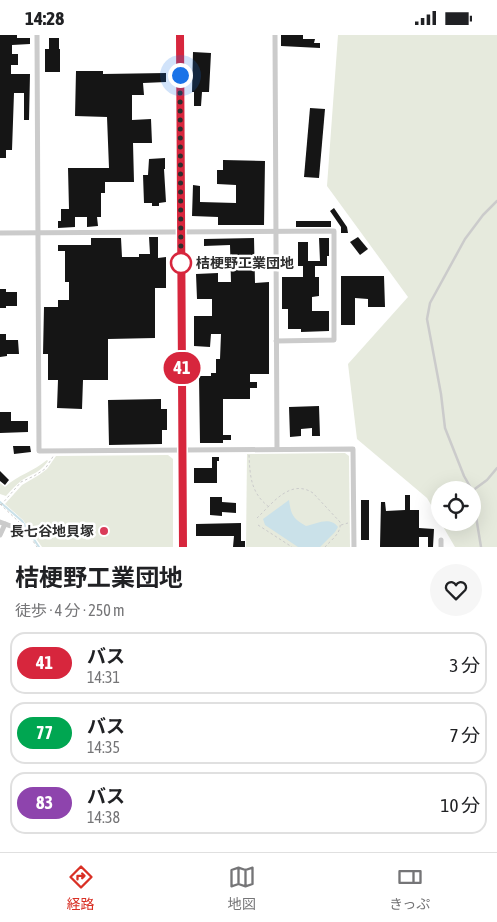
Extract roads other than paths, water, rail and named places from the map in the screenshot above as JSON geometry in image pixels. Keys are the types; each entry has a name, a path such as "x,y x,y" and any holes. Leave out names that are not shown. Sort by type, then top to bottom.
{"main road":[{"path":"180,35 183,547"}],"street":[{"path":"36,35 39,451 354,449 354,547"},
{"path":"275,35 277,449"},
{"path":"0,233 334,231 334,340 276,341"},
{"path":"0,535 2,523 16,528 22,526"},
{"path":"441,540 441,547"}],"lane":[{"path":"467,481 445,428 428,319 430,303 465,239 483,215 497,201"},
{"path":"481,484 497,468"},
{"path":"478,531 481,547"}],"water":[{"path":"289,500 293,515 306,526 327,521 338,527 320,547 298,547 265,525 263,519"}],"waterway":[{"path":"0,502 22,521 39,547"}],"place":[{"name":"桔梗野工業団地","path":"181,263"},
{"name":"長七谷地貝塚","path":"104,531"}]}
